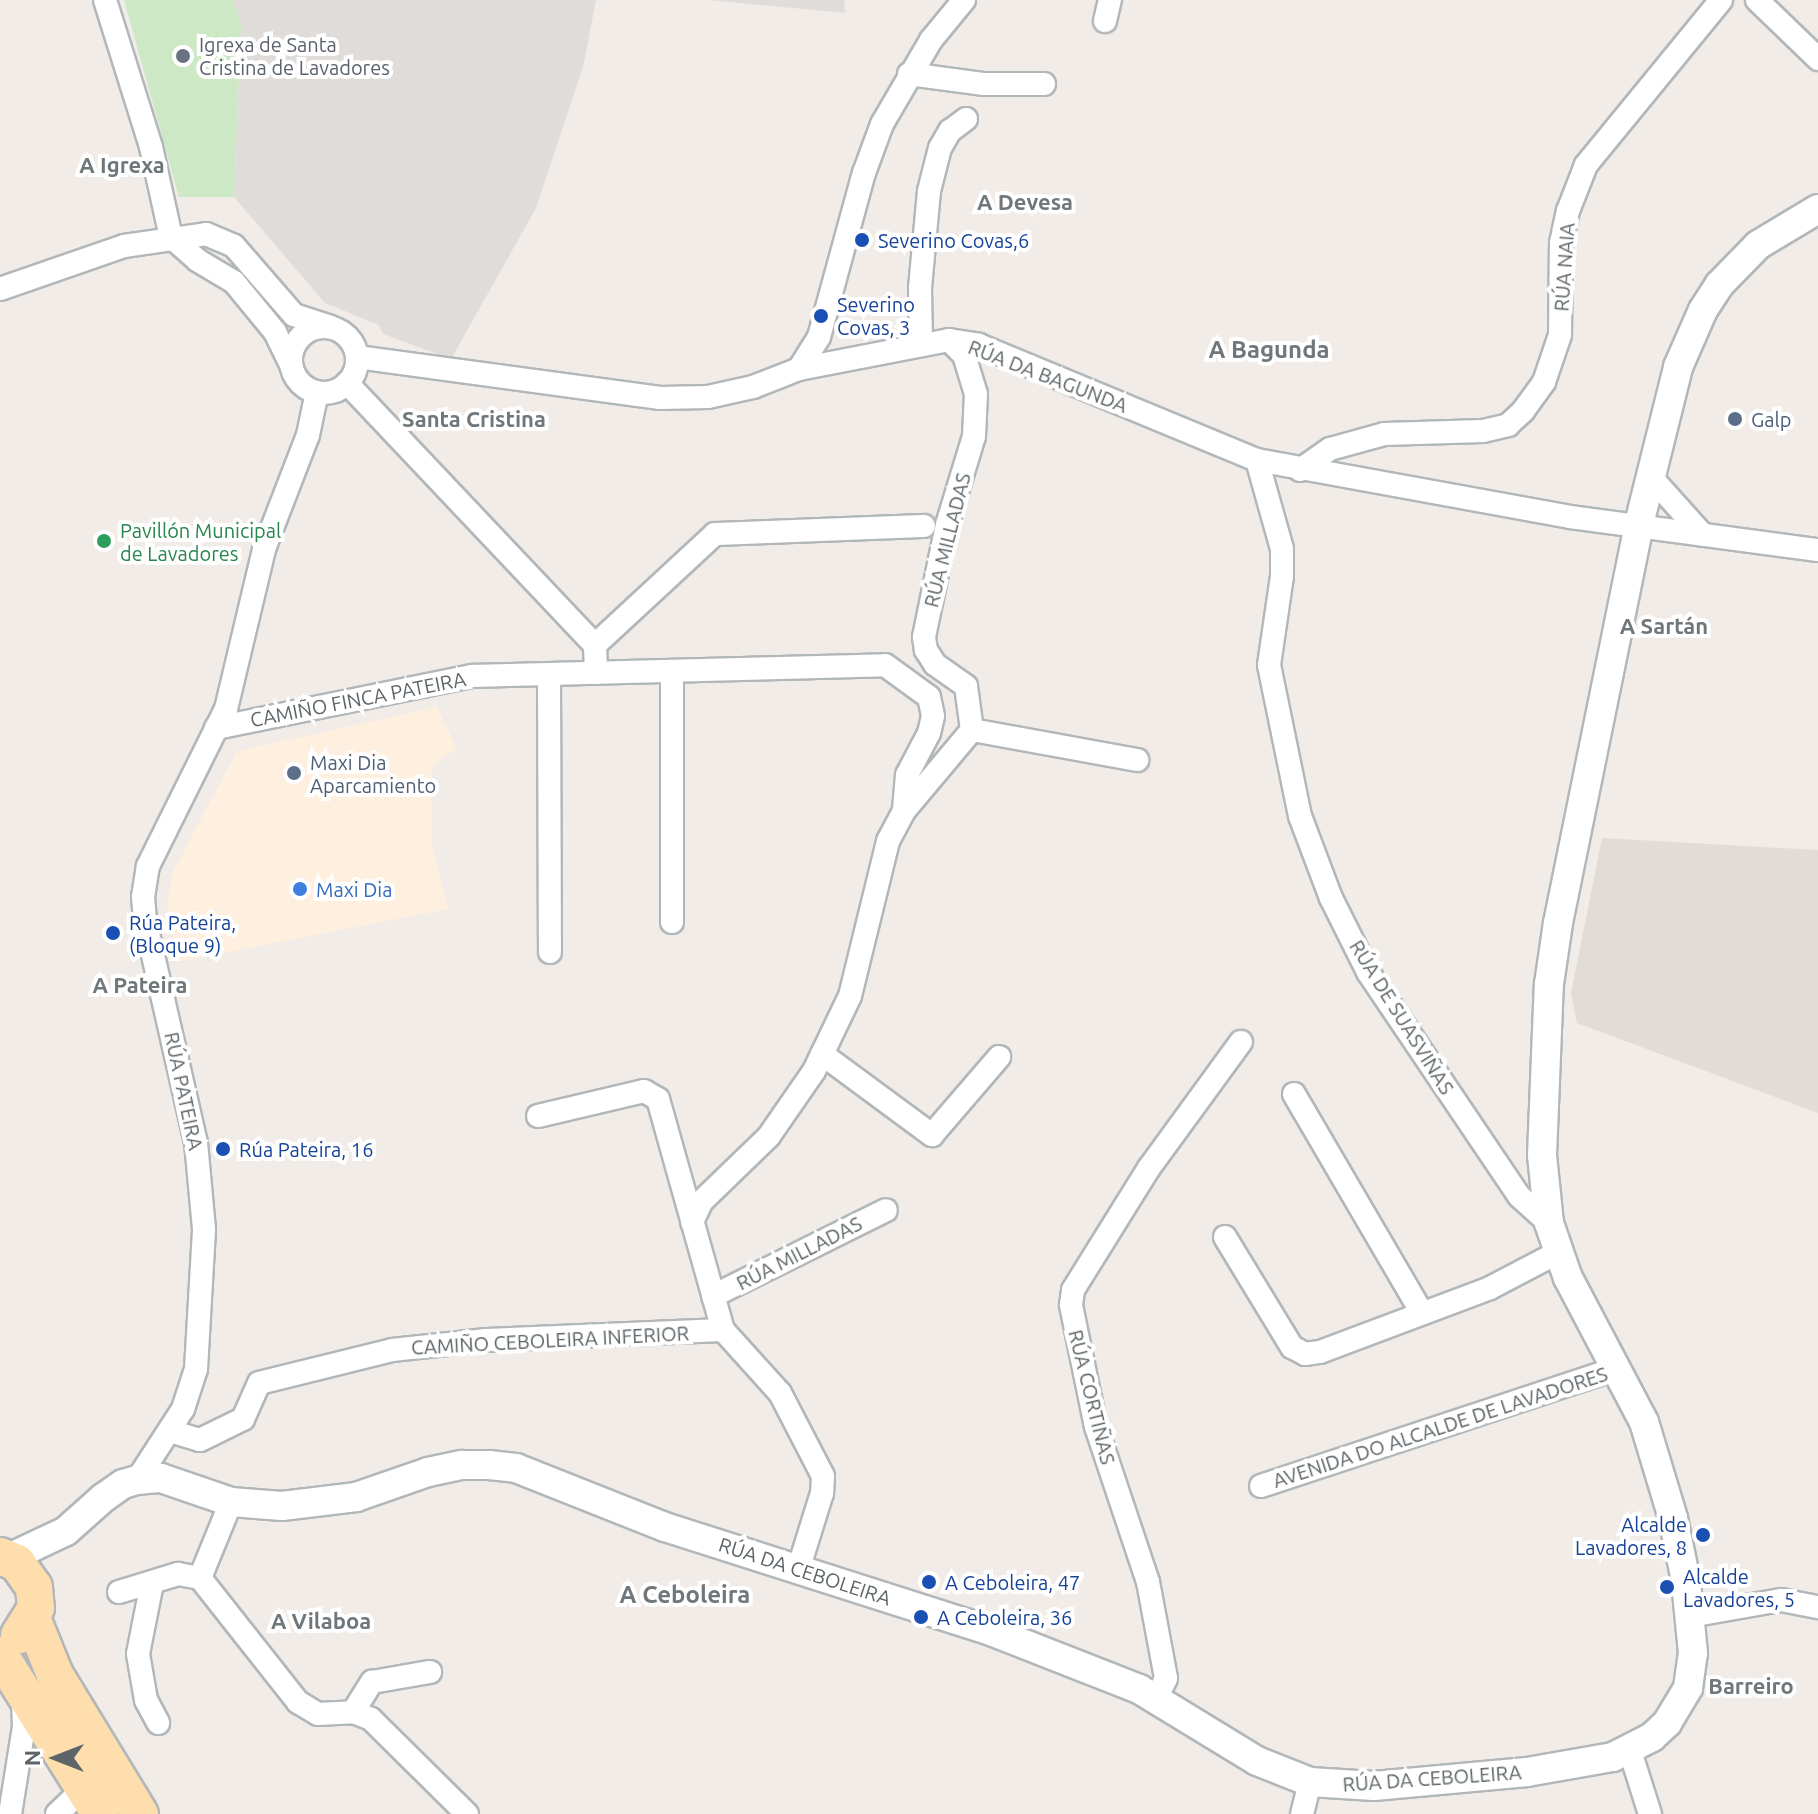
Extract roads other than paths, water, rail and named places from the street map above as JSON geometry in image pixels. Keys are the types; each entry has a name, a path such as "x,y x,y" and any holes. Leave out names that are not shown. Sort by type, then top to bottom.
{"main road":[{"path":"4,1557 25,1569 46,1657 140,1814"},
{"path":"0,1643 22,1633 34,1607"},
{"path":"0,1655 23,1690 81,1806"}],"street":[{"path":"0,289 124,246 171,237 206,234 234,246 294,315 330,327 349,338 357,357 347,383 338,390 317,392 301,383 275,332 234,282 197,260 171,237 151,147 105,0"},
{"path":"799,369 819,337 873,149 909,74 948,17 964,0"},
{"name":"RÚA NAIA","path":"1300,470 1330,449 1384,434 1483,431 1508,425 1523,411 1544,382 1560,335 1561,243 1568,211 1586,165 1721,0"},
{"path":"1757,0 1818,59"},
{"path":"909,74 984,84 1044,84"},
{"path":"921,345 920,288 929,191 940,148 950,131 966,119"},
{"name":"AVENIDA DO ALCALDE DE LAVADORES","path":"1690,1616 1680,1550 1653,1450 1618,1368 1557,1253 1549,1223 1542,1155 1542,1109 1552,954 1639,524 1678,367 1703,310 1719,285 1758,245 1818,209"},
{"path":"292,367 291,356 300,337 309,330 330,327"},
{"name":"RÚA DA BAGUNDA","path":"357,357 660,398 708,397 753,387 799,369 949,340 979,345 1257,460 1570,517 1818,550"},
{"name":"RÚA MILLADAS","path":"949,340 964,355 976,394 974,436 947,525 924,637 926,650 935,664 966,686 972,730"},
{"path":"347,383 595,645 596,673"},
{"name":"RÚA PATEIRA","path":"34,1607 51,1556 66,1531 103,1498 123,1484 137,1480 183,1409 196,1369 204,1229 196,1143 143,897 148,866 226,709 264,549 308,435 317,392"},
{"name":"RÚA DE SUASVIÑAS","path":"1257,460 1282,549 1282,576 1269,665 1300,816 1331,898 1368,972 1519,1196 1549,1223"},
{"path":"1650,476 1703,535"},
{"path":"595,645 715,534 924,526"},
{"name":"CAMIÑO FINCA PATEIRA","path":"216,728 472,676 885,665 929,697 933,716 929,733 907,775 904,811"},
{"path":"672,671 672,922"},
{"path":"549,675 550,952"},
{"path":"692,1222 702,1201 769,1136 822,1054 850,996 888,841 904,811 972,730 1137,760"},
{"name":"RÚA CORTIÑAS","path":"1156,1698 1166,1678 1148,1582 1096,1427 1071,1305 1073,1290 1149,1168 1241,1042"},
{"path":"822,1054 932,1135 999,1057"},
{"name":"RÚA MILLADAS","path":"538,1116 644,1091 658,1099 723,1330 780,1393 818,1460 823,1476 822,1493 799,1567"},
{"path":"1294,1094 1422,1313"},
{"name":"RÚA MILLADAS","path":"713,1296 886,1210"},
{"path":"1225,1237 1292,1347 1305,1354 1320,1352 1490,1288 1557,1253"},
{"name":"CAMIÑO CEBOLEIRA INFERIOR","path":"170,1431 200,1440 243,1419 259,1383 392,1350 486,1340 723,1330"},
{"name":"AVENIDA DO ALCALDE DE LAVADORES","path":"1261,1486 1618,1368"},
{"name":"RÚA DA CEBOLEIRA","path":"137,1480 161,1478 231,1502 282,1506 333,1502 428,1472 462,1465 516,1468 665,1527 799,1567 991,1631 1156,1698 1257,1761 1310,1782 1374,1786 1418,1783 1527,1772 1590,1762 1630,1751 1667,1723 1688,1688 1693,1653 1690,1616"},
{"path":"200,1578 231,1502"},
{"name":"RÚA PATEIRA","path":"4,1557 66,1531"},
{"path":"119,1592 178,1574 200,1578 298,1702 318,1714 353,1712 371,1719 467,1814"},
{"path":"152,1583 138,1654 146,1700 158,1723"},
{"path":"1690,1616 1781,1600 1818,1607"},
{"path":"353,1712 372,1682 430,1672"},
{"path":"10,1814 24,1727 23,1690"},
{"path":"81,1806 91,1732"},
{"path":"1630,1751 1650,1814"},
{"path":"1302,1814 1310,1782"}],"place":[{"name":"Igrexa de Santa Cristina de Lavadores","path":"183,56"},
{"name":"Severino Covas,6","path":"862,240"},
{"name":"Severino Covas, 3","path":"821,316"},
{"name":"Galp","path":"1735,419"},
{"name":"Pavillón Municipal de Lavadores","path":"104,541"},
{"name":"Maxi Dia Aparcamiento","path":"294,773"},
{"name":"Maxi Dia","path":"300,889"},
{"name":"Rúa Pateira, (Bloque 9)","path":"113,933"},
{"name":"Rúa Pateira, 16","path":"223,1149"},
{"name":"Alcalde Lavadores, 8","path":"1703,1535"},
{"name":"A Ceboleira, 47","path":"929,1582"},
{"name":"Alcalde Lavadores, 5","path":"1667,1587"},
{"name":"A Ceboleira, 36","path":"921,1617"}],"district":[{"name":"A Igrexa","path":"122,165"},
{"name":"A Devesa","path":"1025,202"},
{"name":"A Bagunda","path":"1269,350"},
{"name":"Santa Cristina","path":"474,419"},
{"name":"A Sartán","path":"1664,626"},
{"name":"A Pateira","path":"140,985"},
{"name":"A Ceboleira","path":"685,1595"},
{"name":"A Vilaboa","path":"321,1621"},
{"name":"Barreiro","path":"1751,1686"}]}
